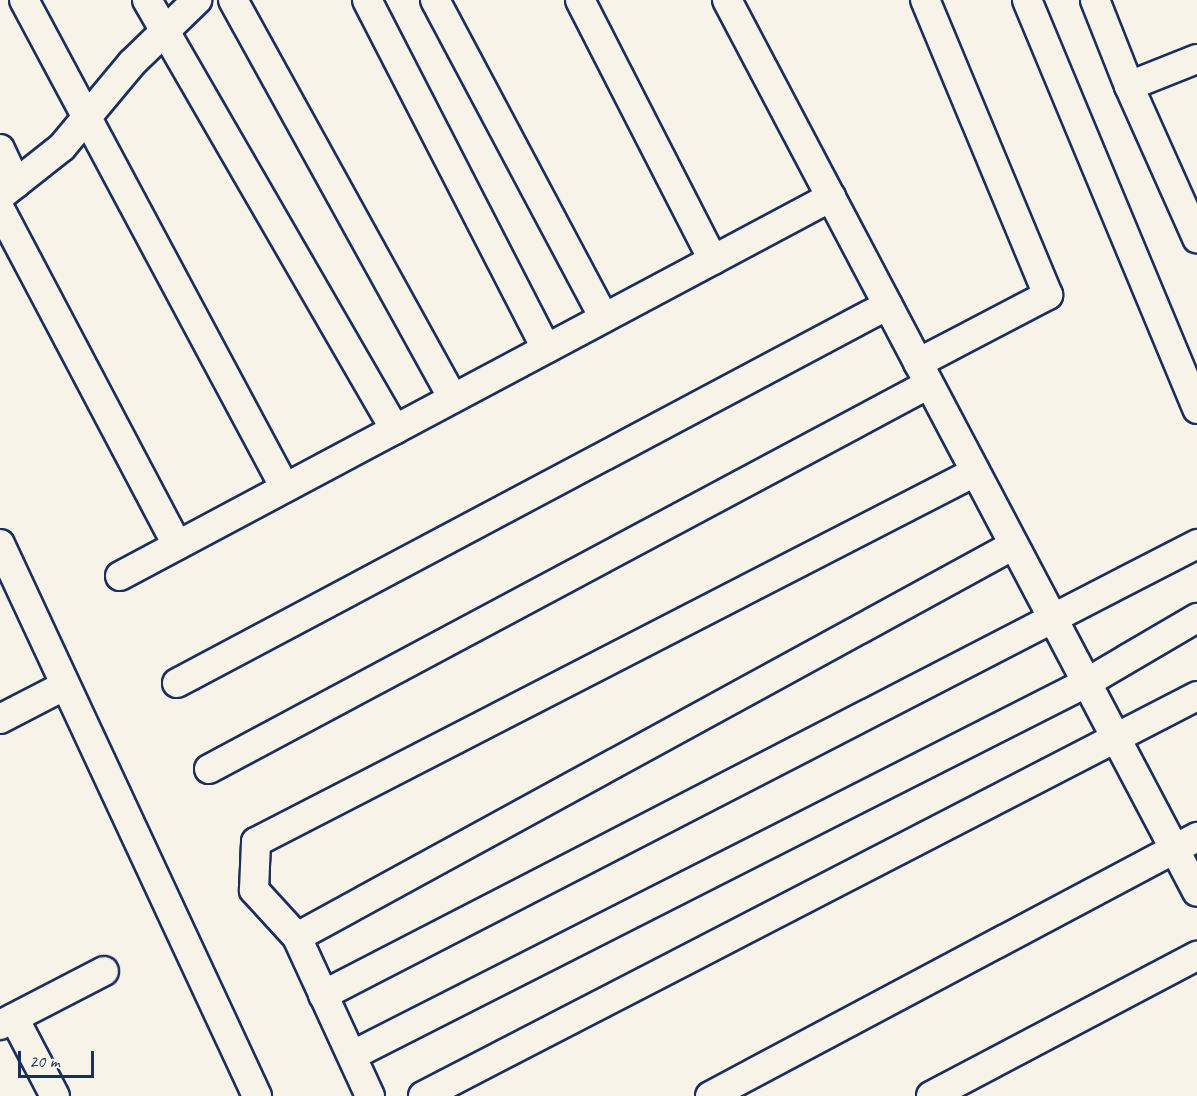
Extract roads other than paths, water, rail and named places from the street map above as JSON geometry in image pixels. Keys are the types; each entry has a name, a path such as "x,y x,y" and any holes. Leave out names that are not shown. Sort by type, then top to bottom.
{"street":[{"path":"24,0 285,488"},
{"path":"147,0 395,429"},
{"path":"0,149 8,190 62,147 165,30 197,0"},
{"path":"232,0 453,398"},
{"path":"367,0 546,349"},
{"path":"435,0 604,318"},
{"path":"580,0 713,260"},
{"path":"727,0 1086,683 1117,740 1186,844 1197,892"},
{"path":"209,769 923,373 1048,295 925,0"},
{"path":"1027,0 1197,409"},
{"path":"1095,0 1129,86 1197,238"},
{"path":"1129,86 1197,59"},
{"path":"120,576 831,197"},
{"path":"0,209 177,545"},
{"path":"177,683 888,305"},
{"path":"370,1096 297,938 254,890 256,842 975,472"},
{"path":"323,995 1054,620 1197,544"},
{"path":"297,938 1014,545"},
{"path":"3,557 62,687 257,1096"},
{"path":"353,1055 1086,683 1197,618"},
{"path":"0,718 62,687"},
{"path":"423,1096 1117,740 1197,696"},
{"path":"710,1096 1186,844"},
{"path":"931,1096 1197,956"},
{"path":"55,1096 7,1021 104,971"}]}
